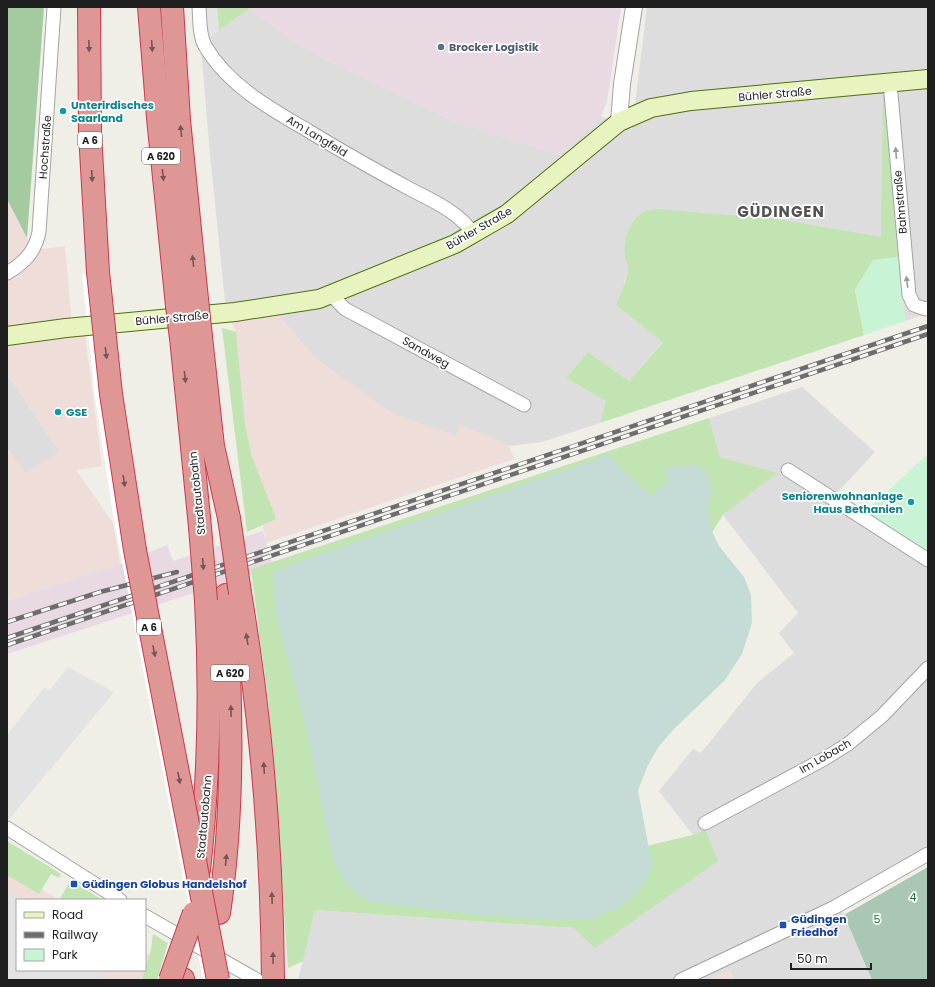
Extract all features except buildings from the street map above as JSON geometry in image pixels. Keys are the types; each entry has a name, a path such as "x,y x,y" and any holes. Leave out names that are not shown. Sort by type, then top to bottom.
{"highway":[{"name":"A 6","path":"89,7 90,134 98,272 111,394 135,550 209,978"},
{"name":"Stadtautobahn","path":"149,7 158,118 177,306 191,338 213,446 216,522 206,601 209,658 209,746 204,824 194,913 176,980"},
{"path":"172,7 180,120 197,299 191,338"},
{"name":"Stadtautobahn","path":"191,338 216,522 233,594 230,678 231,780 227,850 209,978"},
{"path":"233,594 257,702 263,761 273,937 273,980"}],"main road":[{"name":"Bühler Straße","path":"7,336 66,328 235,312 302,302 334,294 455,244 473,234 507,214 619,122 651,108 691,101 928,79"}],"street":[{"name":"Hochstraße","path":"7,273 26,260 33,250 39,232 54,7"},
{"name":"Am Langfeld","path":"199,7 200,29 205,45 227,74 260,102 334,147 442,206 468,225 473,234"},
{"path":"619,122 622,84 634,7"},
{"name":"Bahnstraße","path":"890,83 909,295 914,305 925,309 928,308"},
{"name":"Sandweg","path":"334,294 337,301 345,309 524,405"},
{"path":"788,470 928,560"},
{"name":"Im Lobach","path":"706,823 824,759 848,744 882,716 928,668"},
{"path":"7,828 118,899"},
{"path":"681,980 835,907 928,854"},
{"path":"146,917 257,980"}],"shaded area":[{"path":"202,7 621,7 607,102 601,116 560,155 452,120 331,62 299,44 249,9 207,39"},
{"path":"203,7 217,7 219,30 207,39"},
{"path":"647,7 928,7 928,313 905,321 898,257 874,260 625,255 629,268 624,283 624,291 616,305 663,341 629,381 588,352 566,378 606,401 600,423 542,442 509,446 461,425 456,436 392,414 315,358 270,305 226,311 201,47 207,39 249,9 299,44 331,62 452,120 560,155 601,116 632,129"},
{"path":"7,199 33,250 65,246 72,327 7,336"},
{"path":"270,305 315,358 392,413 456,436 461,425 509,446 514,459 266,543 245,424 236,332 226,311"},
{"path":"85,334 102,466 76,470 113,523 120,564 7,601 7,448 25,473 60,452 7,374 7,345"},
{"path":"7,374 60,452 25,473 7,448"},
{"path":"802,387 875,452 836,494 928,552 928,848 837,899 872,980 734,980 730,970 707,980 298,980 315,910 574,928 705,829 693,835 659,791 693,749 701,753 757,683 794,653 779,633 798,613 723,515 776,473 720,457 709,418"},
{"path":"608,455 650,496 671,479 662,469 692,464 708,472 712,487 708,512 712,531 719,546 744,577 751,595 752,623 742,654 725,680 673,730 659,746 648,765 638,790 652,865 646,882 630,899 615,910 591,919 560,920 481,915 369,902 352,890 343,880 332,855 303,715 276,615 273,571"},
{"path":"263,531 273,567 7,654 7,601 120,564 167,545 173,561"},
{"path":"68,667 114,692 10,818 7,816 7,735 44,688 49,691"},
{"path":"7,869 57,899 16,899 16,971 146,971 146,953 153,957 145,980 7,980"},
{"path":"7,891 20,899 16,899 16,971 104,971 101,977 106,980 7,980"},
{"path":"730,970 734,980 707,980 712,978"}],"green space":[{"path":"7,7 44,7 27,238 7,199"},
{"path":"217,7 246,7 249,9 219,30"},
{"path":"883,94 885,94 898,257 873,260 855,290 864,335 600,423 606,401 566,378 588,352 629,381 663,342 616,305 622,292 628,271 628,264 625,256 626,237 630,226 637,217 644,212 657,209 777,219 881,237"},
{"path":"898,257 905,321 864,335 855,290 873,260"},
{"path":"222,328 236,332 245,424 251,454 276,519 247,532"},
{"path":"709,418 720,457 777,473 723,515 664,608 612,854 693,835 705,829 718,861 595,948 574,928 315,910 303,961 288,968 269,707 251,569"},
{"path":"928,454 928,552 865,512"},
{"path":"7,841 61,874 59,878 51,874 39,894 7,875"},
{"path":"928,867 928,980 872,980 844,915"},
{"path":"69,883 77,887 78,885 101,899 60,899"},
{"path":"153,934 168,943 157,980 142,980 146,971"}],"pier":[{"path":"108,271 116,354 145,548 228,980 203,980 113,515 95,396 82,274"}],"railway":[{"path":"7,638 928,326"},
{"path":"7,645 928,334"},
{"path":"7,622 100,592 177,572"}],"place":[{"name":"Brocker Logistik","path":"441,47"},
{"name":"Unterirdisches Saarland","path":"63,111"},
{"name":"GSE","path":"58,412"},
{"name":"Seniorenwohnanlage Haus Bethanien","path":"911,502"},
{"name":"Güdingen Globus Handelshof","path":"74,884"},
{"name":"Güdingen Friedhof","path":"783,925"}],"district":[{"name":"GÜDINGEN","path":"781,211"}],"park label":[{"name":"4","path":"913,897"},
{"name":"5","path":"877,919"}]}
